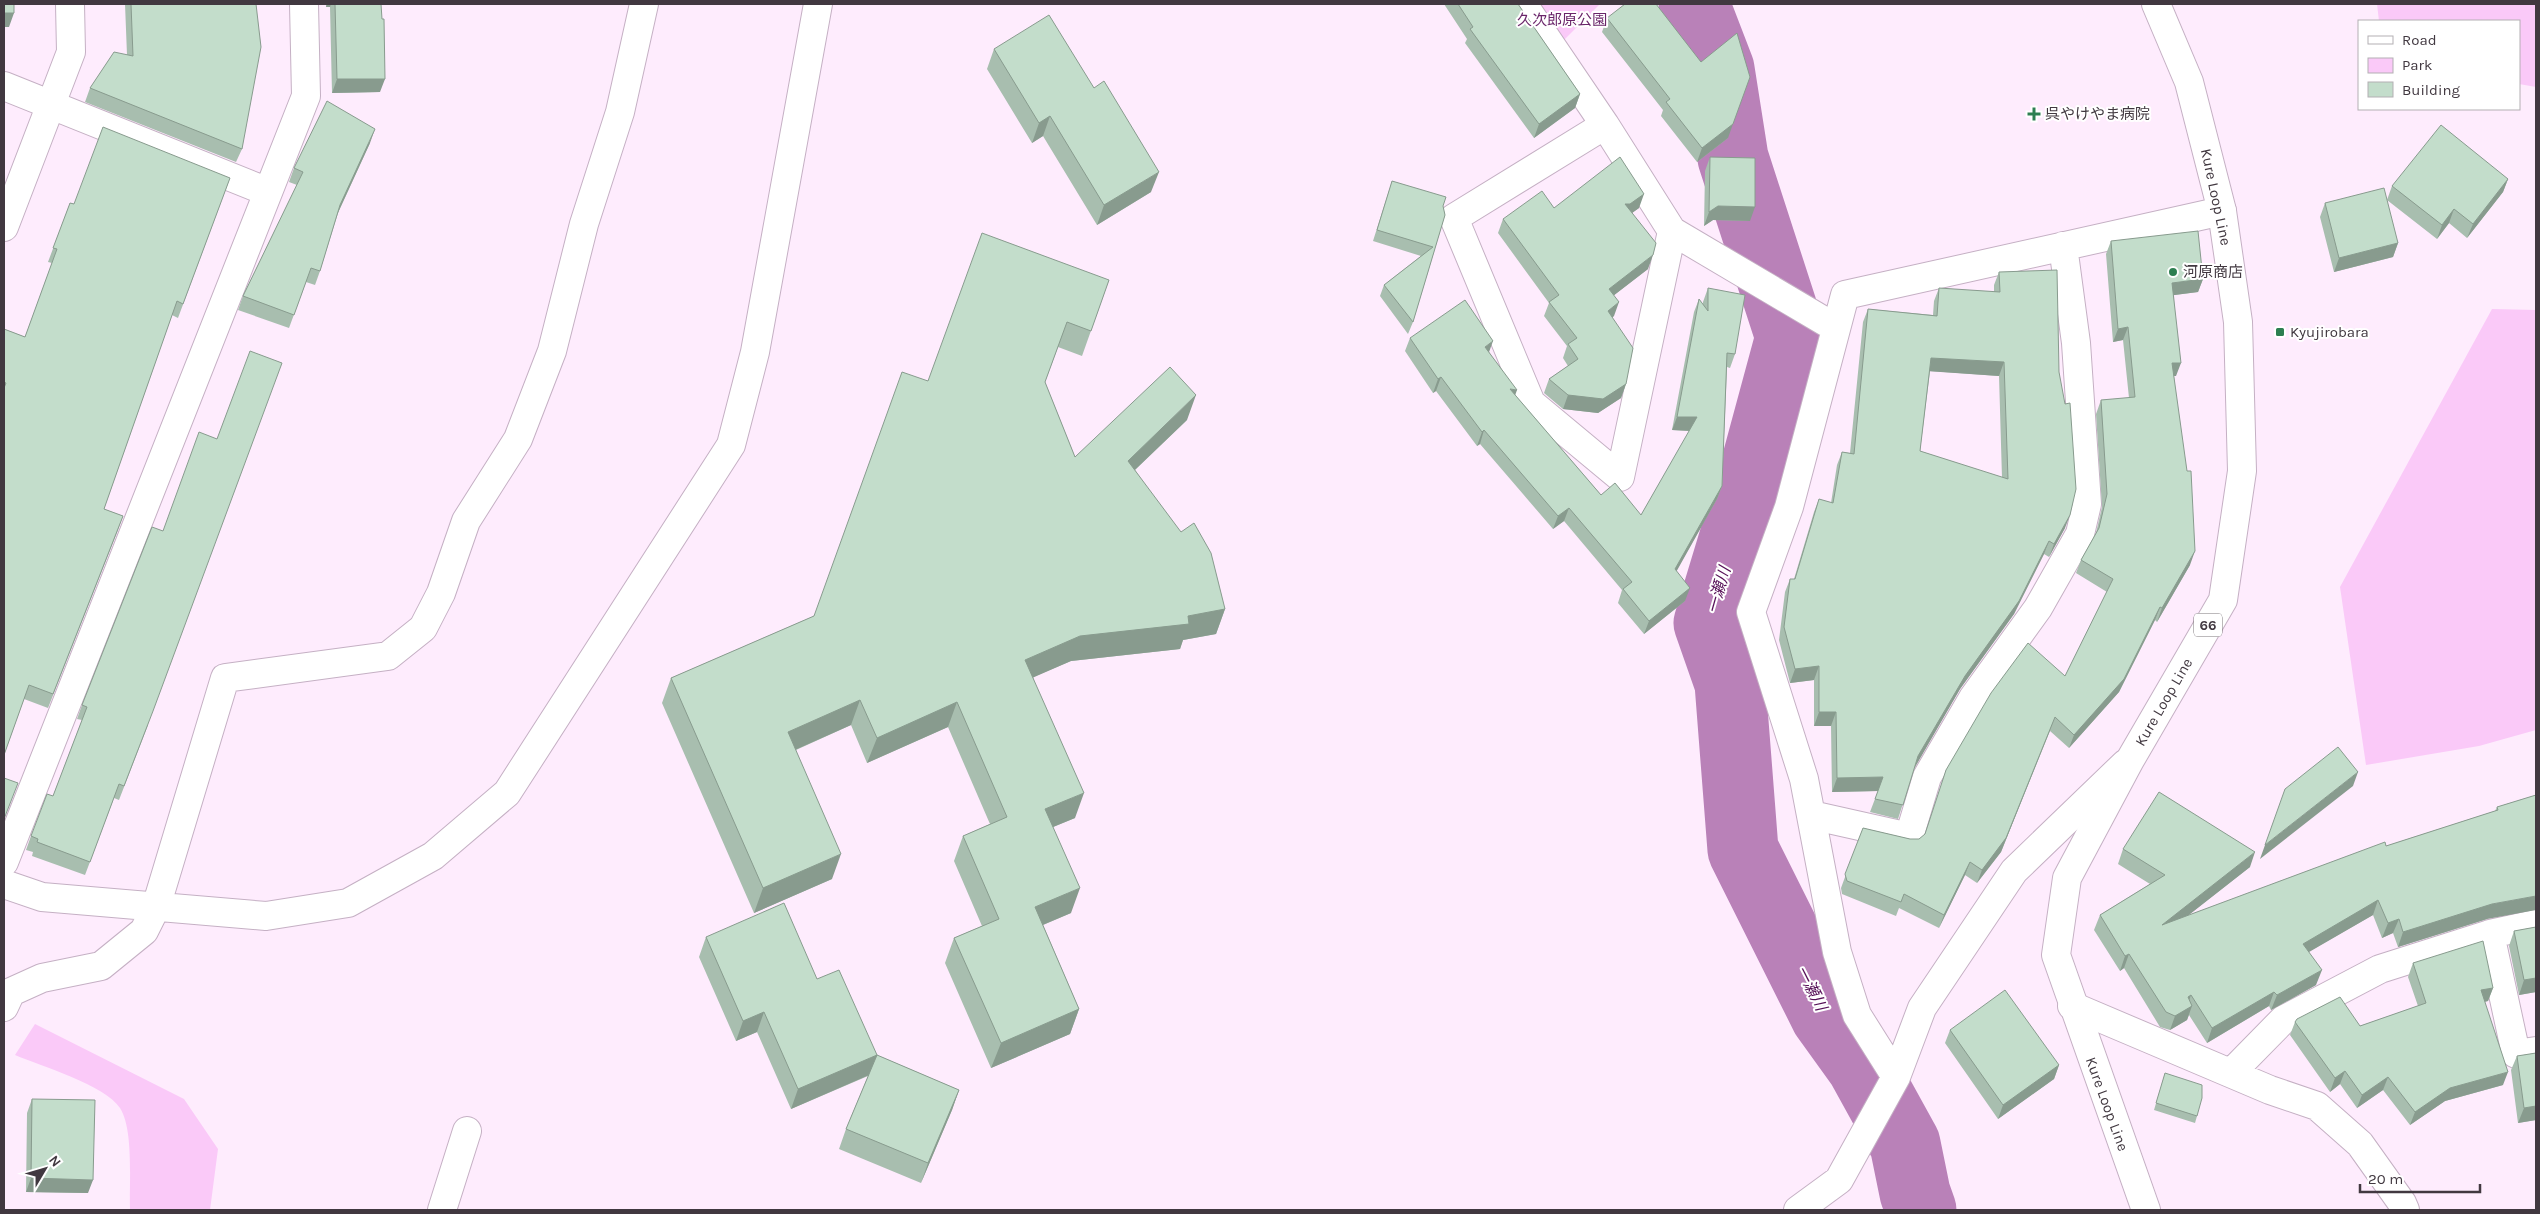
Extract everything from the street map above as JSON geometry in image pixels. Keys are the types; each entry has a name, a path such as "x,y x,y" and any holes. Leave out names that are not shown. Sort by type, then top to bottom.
{"street":[{"path":"4,227 72,52 70,4"},
{"path":"4,862 306,96 304,4"},
{"path":"4,1007 12,992 42,978 101,966 144,931 156,907 225,678 388,656 423,628 441,593 466,521 518,438 552,351 584,224 620,112 644,4"},
{"path":"4,884 42,897 266,916 348,903 433,856 508,793 731,445 755,352 818,4"},
{"path":"1523,4 1605,125 1672,231 1836,328"},
{"name":"Kure Loop Line","path":"2146,1210 2072,1006 2056,955 2067,878 2130,760 2223,600 2242,471 2238,322 2222,211 2189,82 2156,4"},
{"path":"4,86 268,192"},
{"path":"1605,125 1454,218 1532,403 1620,477 1672,231"},
{"path":"1896,1077 1857,1015 1838,952 1804,779 1751,612 1789,507 1845,294 2222,211"},
{"path":"1811,816 1909,837 1927,776 1973,698 2038,608 2080,534 2087,504 2076,343 2063,246"},
{"path":"1798,1210 1839,1180 1896,1077 1922,1008 2014,871 2130,760"},
{"path":"2231,1073 2282,1020 2380,970 2490,934 2536,924"},
{"path":"2490,934 2516,1054 2536,1051"},
{"path":"2072,1006 2231,1073 2317,1106 2360,1144 2402,1202 2404,1210"},
{"path":"442,1210 467,1131"}],"green space":[{"name":"久次郎原公園","path":"1533,4 1600,4 1559,45"},
{"path":"2377,4 2536,4 2536,87 2520,84 2520,20 2379,20"},
{"path":"2492,309 2536,310 2536,730 2479,746 2366,765 2340,587"},
{"path":"35,1024 184,1099 218,1149 210,1210 130,1210 129,1143 120,1108 101,1092 87,1084 15,1055"}],"building":[{"path":"4,4 14,4 14,13 4,13"},
{"path":"131,4 256,4 261,47 242,149 90,88 114,52 133,56"},
{"path":"335,4 381,4 382,19 384,19 385,79 337,79"},
{"path":"1458,4 1518,4 1580,94 1539,124 1470,29 1473,27"},
{"path":"1625,4 1656,4 1701,62 1737,33 1750,77 1733,124 1702,148 1666,102 1670,99 1607,18"},
{"path":"1049,15 1094,88 1104,81 1159,172 1104,205 1050,116 1039,123 994,49"},
{"path":"327,101 375,129 340,205 320,271 311,268 294,315 243,296 303,172 294,168"},
{"path":"2441,125 2508,179 2473,224 2454,209 2442,225 2392,186"},
{"path":"103,127 230,178 183,304 177,301 104,509 123,516 53,694 29,685 4,755 4,388 6,383 4,382 4,329 25,337 57,249 53,248 70,203 74,204"},
{"path":"1620,157 1644,194 1630,204 1625,204 1656,243 1653,255 1609,289 1619,302 1608,311 1633,348 1626,384 1603,399 1568,395 1549,379 1578,359 1568,344 1577,338 1549,302 1559,295 1503,219 1542,191 1554,208"},
{"path":"1710,157 1755,158 1755,207 1718,206 1709,212"},
{"path":"1392,181 1446,197 1443,206 1445,215 1413,322 1384,285 1433,247 1377,230"},
{"path":"2384,188 2398,243 2339,258 2325,203"},
{"path":"2198,231 2203,279 2172,283 2181,363 2172,363 2187,471 2191,471 2195,551 2162,608 2160,607 2124,679 2074,735 2055,717 2006,838 1982,870 1970,862 1944,915 1904,894 1901,902 1847,881 1845,874 1863,828 1910,839 1919,839 1925,834 1946,770 1991,693 2028,643 2065,676 2113,579 2081,560 2099,528 2107,494 2101,400 2135,397 2128,327 2118,329 2111,241"},
{"path":"982,233 1109,280 1091,331 1067,322 1045,382 1075,457 1170,367 1196,395 1128,461 1181,532 1194,523 1211,553 1225,609 1188,616 1189,624 1080,636 1025,660 1084,793 1045,809 1080,888 1035,907 1079,1009 1001,1043 954,938 999,919 963,836 1007,817 957,702 877,738 860,700 788,732 841,854 763,888 671,678 814,616 902,372 928,381"},
{"path":"2057,270 2059,372 2065,404 2070,403 2076,489 2070,515 2054,544 2049,541 2019,601 1965,676 1918,756 1903,805 1875,799 1883,777 1837,778 1836,712 1819,712 1819,666 1795,669 1784,627 1790,579 1795,579 1819,499 1833,503 1842,452 1854,454 1868,309 1937,316 1939,288 2000,292 1999,272","holes":["1931,358 2004,362 2008,479 1920,451"]},
{"path":"1708,288 1745,295 1735,354 1727,353 1722,486 1675,569 1690,588 1649,621 1623,589 1632,582 1569,508 1558,516 1484,430 1482,432 1441,377 1438,379 1410,338 1465,300 1493,341 1485,347 1517,390 1510,389 1601,495 1615,483 1641,515 1697,417 1677,417 1699,299 1708,311"},
{"path":"250,351 282,363 153,711 124,786 119,784 90,862 37,842 38,839 31,836 47,794 53,796 87,707 82,705 152,527 163,531 199,432 217,439"},
{"path":"2338,747 2358,772 2265,845 2285,789"},
{"path":"4,778 18,783 4,819"},
{"path":"2159,792 2255,852 2162,925 2385,842 2386,846 2498,810 2497,807 2536,795 2536,896 2492,904 2403,932 2399,919 2388,923 2378,900 2303,944 2322,970 2277,995 2274,992 2212,1028 2191,995 2188,997 2192,1006 2175,1016 2166,1012 2129,954 2125,956 2100,915 2165,875 2123,849"},
{"path":"784,903 817,979 839,970 877,1055 798,1089 764,1012 743,1021 706,937"},
{"path":"2536,927 2536,978 2524,980 2514,931"},
{"path":"2483,941 2493,988 2481,990 2508,1072 2450,1088 2415,1112 2388,1077 2362,1095 2345,1071 2335,1078 2295,1022 2297,1019 2340,997 2360,1026 2426,1003 2413,963"},
{"path":"2005,990 2059,1065 2003,1105 1950,1030"},
{"path":"2536,1053 2536,1106 2524,1108 2517,1056"},
{"path":"877,1055 959,1090 928,1163 846,1129"},
{"path":"2165,1073 2202,1085 2202,1098 2197,1116 2156,1103"},
{"path":"32,1099 95,1100 93,1180 31,1178"}],"waterway":[{"name":"一瀬川","path":"1694,4 1719,69 1733,158 1791,337 1752,481 1709,623 1730,683 1743,850 1826,1016 1862,1066 1905,1144 1915,1193 1921,1210"}],"place":[{"name":"呉やけやま病院","path":"2034,114"},
{"name":"河原商店","path":"2173,272"},
{"name":"Kyujirobara","path":"2280,332"}]}
